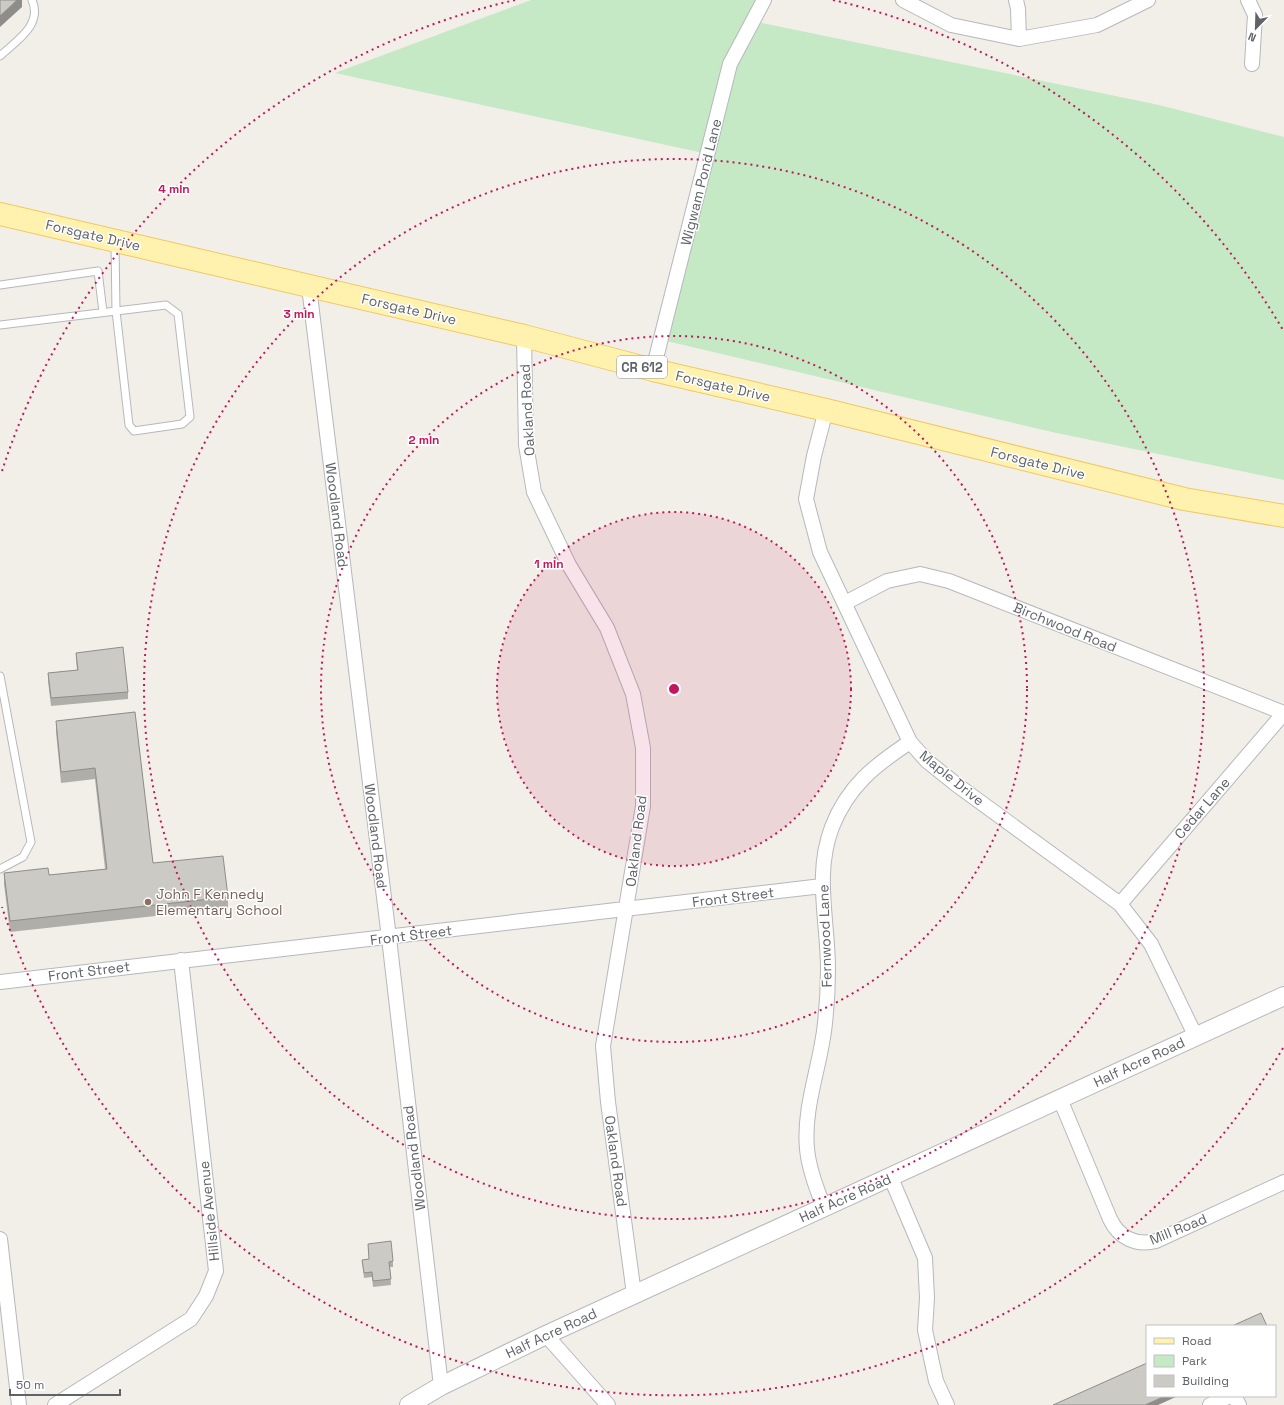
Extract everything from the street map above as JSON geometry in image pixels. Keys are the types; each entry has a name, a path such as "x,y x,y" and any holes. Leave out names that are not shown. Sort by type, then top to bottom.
{"main road":[{"name":"Forsgate Drive","path":"0,214 308,287 524,336 653,370 826,410 1184,499 1284,516"}],"street":[{"name":"Wigwam Pond Lane","path":"653,370 730,64 764,0"},
{"path":"903,0 951,25 1019,39 1097,24 1148,0"},
{"path":"1016,0 1018,9 1019,39"},
{"path":"1248,0 1255,15 1252,64"},
{"name":"Woodland Road","path":"308,287 389,938 441,1386"},
{"name":"Oakland Road","path":"524,336 526,445 534,492 569,565 607,628 633,694 643,748 643,806 603,1046 608,1102 634,1294"},
{"name":"Maple Drive","path":"826,410 814,456 806,499 820,552 910,742 927,762 1120,904 1151,944 1196,1037"},
{"name":"Birchwood Road","path":"845,603 887,581 920,574 949,581 1284,713"},
{"name":"Cedar Lane","path":"1120,904 1284,713"},
{"name":"Fernwood Lane","path":"824,1207 813,1181 807,1149 808,1116 825,1024 828,968 822,886 824,854 832,828 845,799 866,774 910,742"},
{"name":"Front Street","path":"0,982 181,960 389,938 822,886"},
{"name":"Hillside Avenue","path":"55,1405 191,1319 206,1296 216,1271 181,960"},
{"name":"Half Acre Road","path":"409,1405 441,1386 546,1335 824,1207 891,1178 1284,996"},
{"name":"Mill Road","path":"1060,1099 1110,1219 1120,1234 1129,1240 1147,1243 1156,1241 1284,1182"},
{"path":"891,1178 926,1258 926,1330 936,1381 947,1405"},
{"path":"0,1238 19,1405"},
{"path":"546,1335 608,1405"},
{"path":"1210,1405 1228,1397"}],"lane":[{"path":"0,56 31,27 35,18 35,6 32,0"},
{"path":"0,325 102,312 116,311 166,305 178,314 190,416 182,424 134,430 129,425 116,311 114,240"},
{"path":"0,285 98,272 102,312"},
{"path":"0,676 31,842 23,857 0,870"}],"green space":[{"path":"531,0 759,0 748,20 1159,105 1284,137 1284,480 1052,432 658,339 703,153 335,73"}],"building":[{"path":"0,0 17,0 0,16"},
{"path":"123,647 128,692 51,698 48,673 78,670 76,653"},
{"path":"135,712 153,863 223,856 228,897 10,921 4,873 48,868 49,875 107,869 95,768 61,772 56,721"},
{"path":"391,1241 393,1261 389,1262 391,1279 373,1281 372,1272 364,1273 362,1260 369,1259 368,1244"},
{"path":"1261,1313 1267,1325 1234,1325"},
{"path":"1146,1363 1146,1397 1163,1397 1145,1405 1053,1405"}],"place":[{"name":"John F Kennedy Elementary School","path":"148,902"}]}
